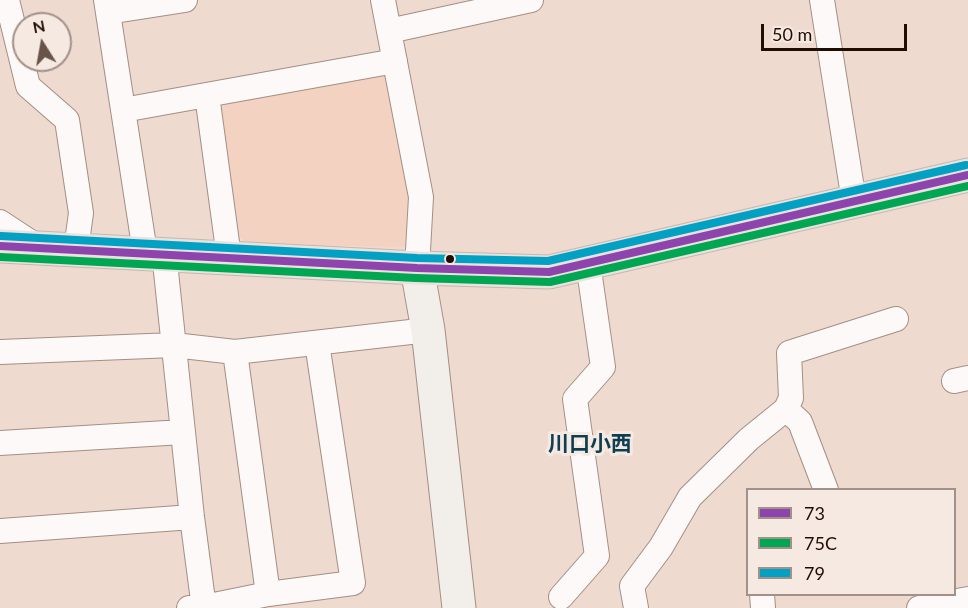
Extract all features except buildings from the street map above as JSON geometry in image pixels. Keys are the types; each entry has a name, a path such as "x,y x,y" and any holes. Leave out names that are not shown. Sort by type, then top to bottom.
{"main road":[{"path":"0,246 417,268 549,272 968,175"}],"street":[{"path":"7,0 28,87 67,120 81,213 76,249"},
{"path":"185,0 107,6 123,110 174,345 199,608 268,594 353,583 317,343"},
{"path":"382,0 421,197 417,268 428,330 459,608"},
{"path":"389,31 459,8 531,0"},
{"path":"822,0 854,201"},
{"path":"123,110 395,61"},
{"path":"207,95 228,257"},
{"path":"0,222 38,248"},
{"path":"561,597 597,556 575,399 603,367 588,263"},
{"path":"636,608 632,586 661,548 690,497 749,439 786,409 791,398 789,353 896,319"},
{"path":"0,352 174,345 235,352 428,330"},
{"path":"235,352 268,594"},
{"path":"786,409 800,422 826,488"},
{"path":"0,443 183,432"},
{"path":"0,531 192,517"},
{"path":"919,608 968,599"}],"shaded area":[{"path":"381,75 393,81 417,200 407,247 248,244 240,236 220,110 227,102"}],"transit line":[{"name":"79","path":"1,236 417,258 548,261 966,165"},
{"name":"73","path":"0,246 417,268 549,272 968,175"},
{"name":"75C","path":"0,257 416,278 550,282 968,186"}],"district":[{"name":"川口小西","path":"590,444"}]}
